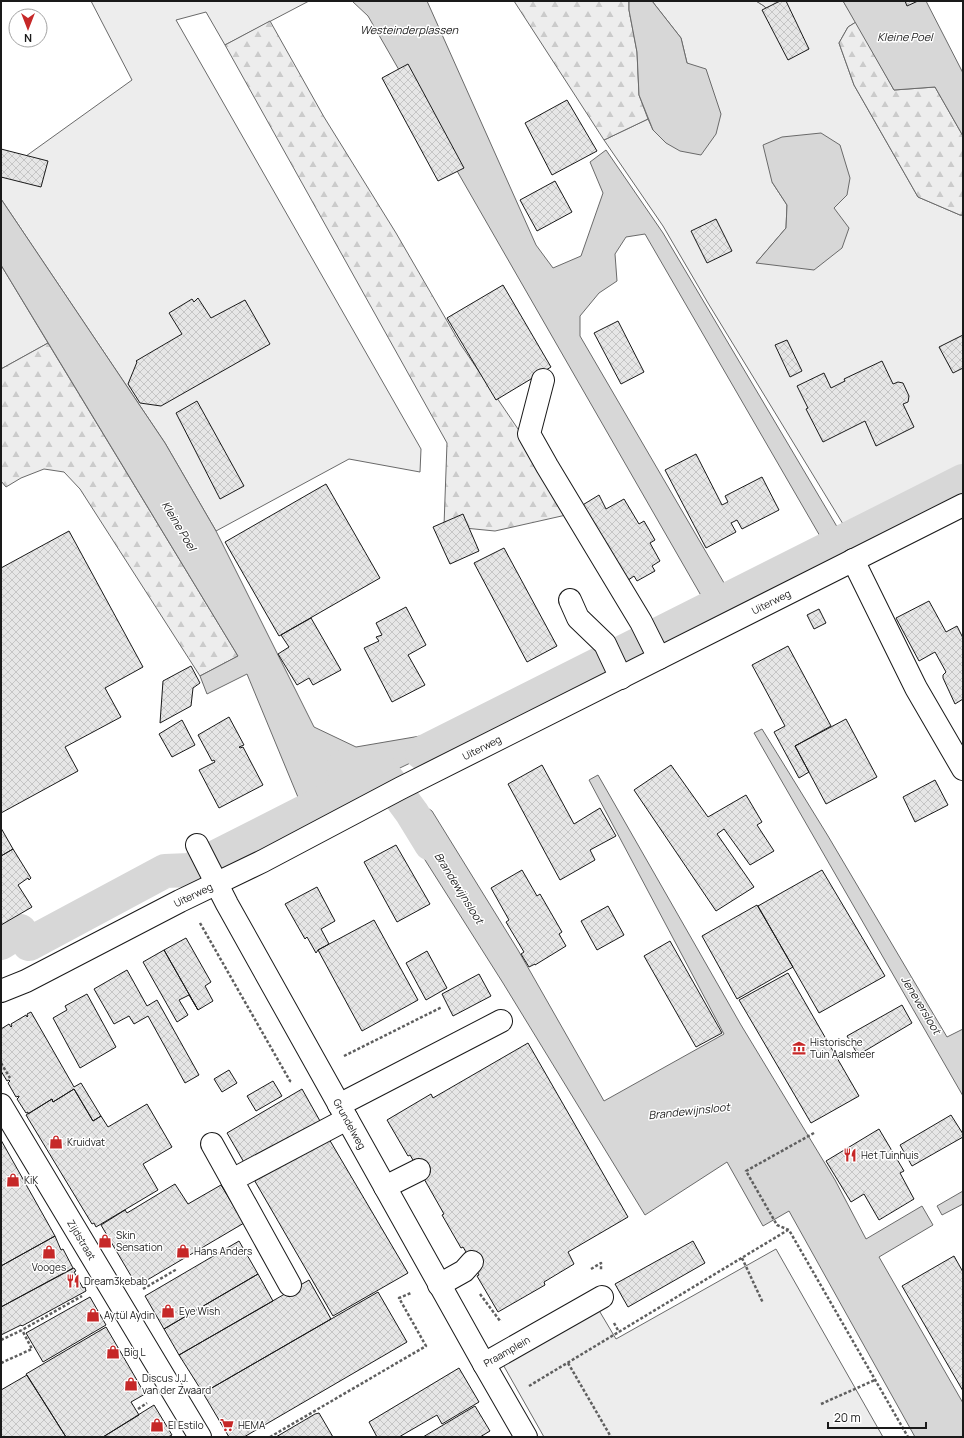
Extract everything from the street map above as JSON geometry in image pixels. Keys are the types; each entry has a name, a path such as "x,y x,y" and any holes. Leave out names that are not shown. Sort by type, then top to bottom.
{"street":[{"path":"543,380 529,434 641,622 656,652"},
{"name":"Uiterweg","path":"1,991 26,981 216,883 263,861 401,788 613,661 656,652 853,560 963,506"},
{"path":"853,560 916,688 963,769"},
{"path":"570,600 578,618 613,661"},
{"name":"Grundelweg","path":"197,845 216,883 484,1364"},
{"path":"232,1180 343,1112 502,1021"},
{"name":"Zijdstraat","path":"1,1105 200,1437"},
{"path":"212,1144 290,1285"},
{"path":"385,1187 419,1170"},
{"path":"438,1283 468,1266"},
{"name":"Praamplein","path":"519,1435 484,1364 602,1297"}],"path":[{"path":"343,1056 442,1007"},
{"path":"814,1133 746,1171 777,1225 789,1230 908,1437"},
{"path":"531,1385 789,1230"},
{"path":"742,1258 763,1303"},
{"path":"588,1271 601,1263 602,1297 619,1332"},
{"path":"468,1266 500,1321 506,1317"},
{"path":"138,1292 178,1269"},
{"path":"1,1340 22,1330 106,1281"},
{"path":"270,1437 426,1346 399,1298 438,1283"},
{"path":"1,1363 32,1349 22,1330"},
{"path":"568,1363 611,1437"},
{"path":"821,1404 875,1380"}],"shaded area":[{"path":"91,1 309,1 225,45 206,12 176,20 421,449 420,472 349,459 216,531 165,443 1,199 1,174 132,80"},
{"path":"652,1 756,1 764,6 796,41 782,1 843,1 856,22 848,27 839,43 854,85 918,197 963,215 963,489 854,542 708,303 663,226 604,140 648,119 653,130 687,63 681,38","holes":["772,182 847,195 834,208 756,263 786,228 787,205"]},
{"path":"1,265 48,343 1,369"},
{"path":"776,1249 883,1437 544,1437 501,1361 597,1307 616,1339"}],"green space":[{"path":"514,1 629,1 629,10 637,52 639,95 648,119 604,140"},
{"path":"756,1 782,1 797,42 764,6"},
{"path":"270,21 324,117 396,233 461,345 575,513 495,531 444,526 447,443 225,45"},
{"path":"856,22 894,90 935,87 963,136 963,215 918,197 854,85 839,43 848,27"},
{"path":"48,343 238,656 200,676 80,489 64,472 44,469 21,478 6,487 1,481 1,369"}],"water":[{"name":"Westeinderplassen","path":"352,1 427,1 536,245 553,268 581,256 603,193 590,162 606,150 663,233 839,530 824,543 645,234 626,237 615,254 617,281 599,293 580,316 580,336 727,588 703,599 368,16"},
{"path":"629,1 652,1 681,38 687,63 706,69 721,114 716,134 701,155 680,151 666,143 653,130 639,95 637,52 629,10"},
{"name":"Kleine Poel","path":"843,1 926,1 963,73 963,136 935,87 894,90"},
{"path":"821,133 840,145 850,178 847,195 834,208 849,228 842,248 814,270 756,263 786,228 787,205 772,182 763,145 782,137"},
{"path":"1,199 165,443 216,531 314,727 356,747 426,735 458,718 466,736 340,797 300,802 247,674 207,694 200,676 238,656 1,265"},
{"name":"Jeneversloot","path":"762,729 828,836 947,1037 963,1029 963,1096 754,733"},
{"name":"Brandewijnsloot","path":"598,775 741,1025 835,1180 866,1239 922,1206 933,1225 879,1257 963,1403 963,1437 915,1437 789,1211 763,1226 727,1162 645,1215 503,983 394,811 417,801 432,811 518,950 604,1101 724,1034 589,780"},
{"path":"963,1191 963,1204 942,1215 937,1206"}],"pier":[{"path":"412,801 414,804 395,813 392,810"}],"building":[{"path":"780,1 786,1 809,49 788,60 762,10"},
{"path":"905,1 918,1 907,6"},
{"path":"408,64 464,168 438,181 382,78"},
{"path":"567,100 597,151 552,175 525,123"},
{"path":"1,149 48,161 41,187 1,177"},
{"path":"555,181 572,212 537,231 520,200"},
{"path":"716,219 732,251 707,263 691,231"},
{"path":"503,285 551,367 496,400 447,318"},
{"path":"198,298 211,318 245,300 270,344 161,406 140,403 128,384 137,362 136,361 182,334 169,313 192,299 194,302"},
{"path":"618,321 644,372 621,384 594,333"},
{"path":"963,335 963,368 953,373 939,347"},
{"path":"787,340 802,371 790,377 775,345"},
{"path":"882,361 893,384 898,382 903,383 909,396 908,402 903,404 914,427 876,446 865,421 823,442 806,409 808,408 797,386 824,373 831,388 845,381 844,379"},
{"path":"197,401 244,486 220,499 176,413"},
{"path":"696,454 722,505 728,502 725,496 762,477 779,510 742,529 737,520 731,523 736,532 706,548 665,470"},
{"path":"326,484 380,578 279,636 225,542"},
{"path":"599,495 606,509 624,499 639,524 644,521 655,540 650,543 660,561 652,566 655,571 637,581 634,576 627,581 581,506"},
{"path":"463,514 479,551 450,564 433,527"},
{"path":"69,531 143,667 105,688 121,717 65,747 78,771 1,813 1,568"},
{"path":"504,548 557,646 527,662 474,563"},
{"path":"929,601 946,632 957,626 963,638 963,699 955,704 943,678 943,675 946,672 935,652 919,661 896,618"},
{"path":"406,607 426,645 408,655 425,685 392,702 364,648 379,641 376,637 382,635 376,623"},
{"path":"819,609 826,623 814,629 807,615"},
{"path":"311,618 341,670 313,685 309,678 297,685 278,654 289,647 281,635"},
{"path":"788,646 831,726 795,746 809,772 799,778 774,732 785,726 752,665"},
{"path":"191,666 200,683 193,688 191,706 160,723 163,681"},
{"path":"229,717 244,745 239,747 243,747 263,785 219,808 199,770 215,762 214,760 212,761 198,735"},
{"path":"846,719 877,777 826,804 795,746"},
{"path":"182,720 195,745 172,757 159,734"},
{"path":"542,765 574,824 600,808 616,836 590,850 595,860 560,880 508,784"},
{"path":"671,765 708,817 746,795 762,822 757,825 774,851 750,865 724,829 717,834 754,887 716,911 634,790"},
{"path":"935,780 948,805 915,822 903,797"},
{"path":"1,828 13,849 1,856"},
{"path":"396,845 430,904 397,922 364,862"},
{"path":"13,849 31,878 29,880 28,878 18,885 32,907 1,925 1,856"},
{"path":"522,870 537,896 540,894 562,932 559,934 566,946 535,965 529,967 521,954 524,952 506,922 509,920 491,888"},
{"path":"822,870 885,976 819,1013 758,906"},
{"path":"317,887 335,921 321,929 329,944 318,950 316,953 307,937 305,939 285,904"},
{"path":"757,905 793,967 737,999 702,936"},
{"path":"608,906 624,935 597,950 581,921"},
{"path":"374,920 418,1000 362,1031 318,950"},
{"path":"186,938 211,982 205,986 213,1001 198,1010 164,950"},
{"path":"670,941 722,1033 696,1047 644,956"},
{"path":"164,950 198,1010 189,995 179,1000 188,1015 177,1022 143,962"},
{"path":"427,951 447,988 426,1000 406,963"},
{"path":"127,970 147,1006 157,1000 199,1075 185,1083 148,1016 134,1024 129,1016 114,1024 94,989"},
{"name":"Historische Tuin Aalsmeer","path":"788,973 859,1096 811,1123 739,1000"},
{"path":"479,974 491,996 453,1016 442,994"},
{"path":"87,994 116,1047 80,1068 53,1018 67,1010 65,1006"},
{"path":"902,1005 912,1023 858,1055 847,1036"},
{"path":"31,1012 74,1087 81,1083 101,1116 93,1121 74,1089 53,1102 52,1099 28,1114 28,1112 26,1113 17,1099 19,1096 16,1097 8,1083 10,1081 7,1081 1,1071 1,1029 9,1024 11,1027 11,1024 26,1015 27,1017 27,1014"},
{"path":"528,1043 628,1217 568,1252 574,1264 544,1282 545,1285 498,1312 477,1276 479,1275 472,1262 463,1247 461,1248 442,1215 444,1214 419,1170 410,1155 408,1156 387,1120 431,1094 433,1098"},
{"path":"229,1070 237,1083 222,1092 214,1079"},
{"path":"273,1081 282,1096 256,1111 247,1096"},
{"path":"74,1089 93,1121 101,1116 108,1127 147,1104 172,1147 143,1164 158,1190 96,1227 94,1223 92,1224 26,1115 52,1099 53,1102"},
{"path":"302,1089 320,1121 319,1122 408,1273 333,1316 227,1133"},
{"path":"951,1115 963,1134 963,1137 912,1166 900,1145"},
{"path":"879,1129 904,1171 900,1173 914,1199 879,1220 864,1194 851,1202 826,1161"},
{"path":"1,1140 55,1236 1,1266"},
{"path":"175,1184 188,1204 221,1185 244,1223 137,1286 101,1225 125,1210 127,1213"},
{"path":"55,1236 61,1250 63,1249 73,1268 1,1307 1,1266"},
{"path":"239,1241 258,1274 164,1329 145,1296"},
{"path":"693,1241 705,1263 628,1307 615,1284"},
{"path":"954,1256 963,1272 963,1391 902,1286"},
{"path":"74,1268 76,1271 74,1272 83,1288 85,1287 86,1291 22,1326 21,1325 1,1335 1,1307"},
{"path":"258,1274 273,1301 179,1355 164,1329"},
{"path":"309,1280 331,1319 203,1393 179,1355"},
{"path":"378,1292 407,1342 244,1437 229,1437 203,1393"},
{"path":"90,1297 106,1325 43,1362 26,1333"},
{"path":"106,1327 145,1394 131,1402 139,1415 103,1437 66,1437 26,1374"},
{"path":"459,1368 479,1402 442,1424 437,1415 399,1437 377,1437 369,1422"},
{"path":"27,1375 66,1437 1,1437 1,1390"},
{"path":"154,1405 172,1435 168,1437 103,1437"},
{"path":"475,1406 490,1431 480,1437 423,1437"},
{"path":"319,1413 333,1437 276,1437 315,1414"}],"waterway":[{"path":"422,753 963,481"},
{"path":"343,767 376,764 412,813 431,844"},
{"path":"1,943 20,931 29,944 165,871 190,870 373,777"}],"place":[{"name":"Historische Tuin Aalsmeer","path":"799,1048"},
{"name":"Kruidvat","path":"56,1142"},
{"name":"Het Tuinhuis","path":"850,1155"},
{"name":"KiK","path":"13,1180"},
{"name":"Skin Sensation","path":"105,1241"},
{"name":"Hans Anders","path":"183,1251"},
{"name":"Vooges","path":"49,1252"},
{"name":"Dream3kebab","path":"73,1281"},
{"name":"Eye Wish","path":"168,1311"},
{"name":"Aytül Aydin","path":"93,1315"},
{"name":"Big L","path":"113,1352"},
{"name":"Discus J.J. van der Zwaard","path":"131,1384"},
{"name":"El Estilo","path":"157,1425"},
{"name":"HEMA","path":"227,1425"}]}
